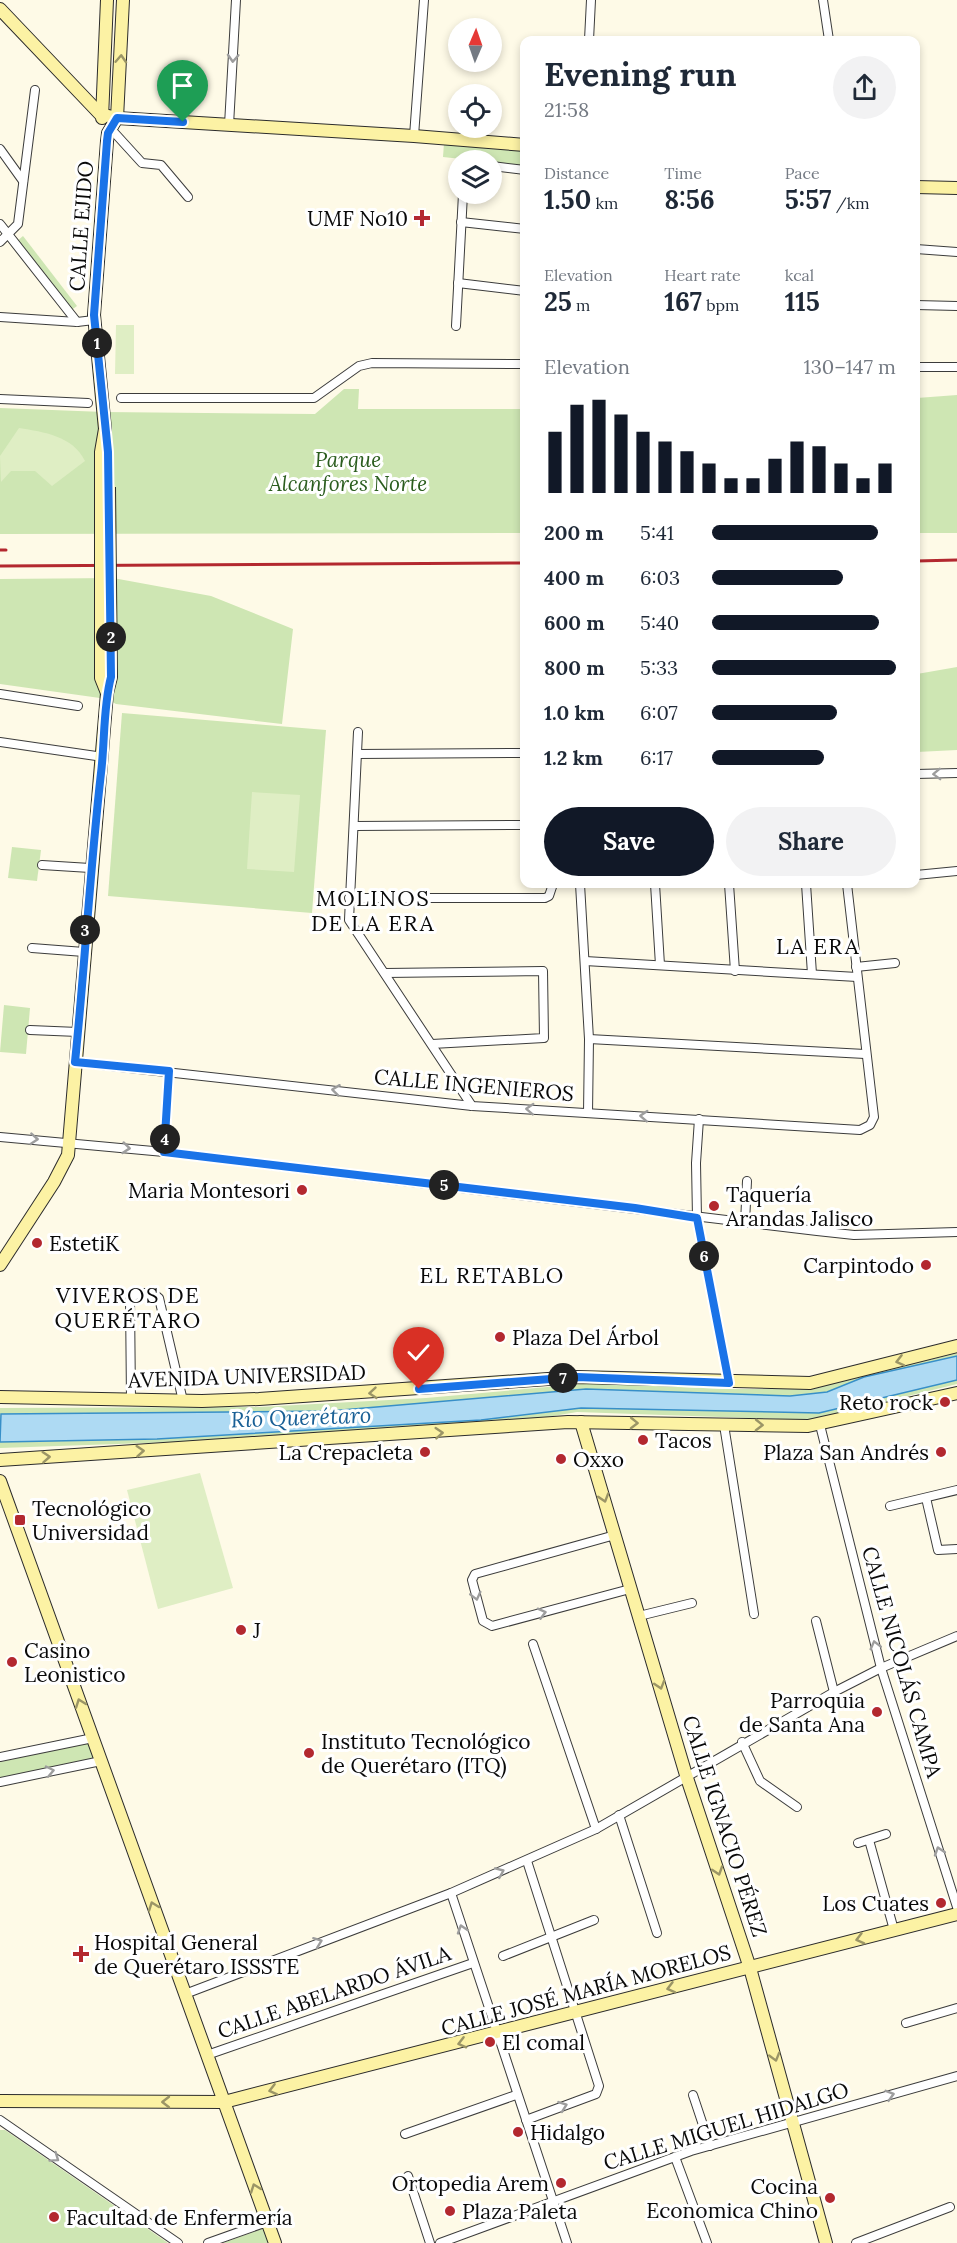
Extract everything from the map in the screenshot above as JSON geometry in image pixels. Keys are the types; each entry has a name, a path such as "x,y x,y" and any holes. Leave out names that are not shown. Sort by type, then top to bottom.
{"street":[{"name":"CALLE EJIDO","path":"107,0 100,114 112,127"},
{"name":"CALLE EJIDO","path":"68,1142 90,868 111,677 108,452 94,320 123,0"},
{"path":"229,125 236,0"},
{"path":"414,136 424,0"},
{"path":"589,36 591,0"},
{"path":"823,0 828,36"},
{"path":"0,9 112,127 142,164 161,165 188,197"},
{"path":"0,242 18,224 35,90"},
{"path":"112,127 229,125 520,145"},
{"path":"0,149 23,181"},
{"path":"502,167 520,169"},
{"path":"920,187 957,188"},
{"path":"456,326 462,204"},
{"path":"461,222 520,228"},
{"path":"0,224 77,322"},
{"path":"920,249 957,252"},
{"path":"458,283 520,290"},
{"path":"920,304 957,306"},
{"path":"0,317 77,322 94,320"},
{"path":"121,398 314,398 359,366 372,363 520,364"},
{"path":"920,367 957,367"},
{"path":"0,399 88,403"},
{"path":"0,694 78,706"},
{"path":"358,732 349,898 352,927 472,1106"},
{"path":"0,741 103,757"},
{"path":"357,754 520,753"},
{"path":"920,774 957,773"},
{"path":"354,826 520,825"},
{"path":"42,865 90,868"},
{"path":"920,875 957,871"},
{"path":"349,898 545,898 549,896 552,888"},
{"path":"580,888 589,1039 588,1113"},
{"path":"655,888 660,965"},
{"path":"729,888 735,970"},
{"path":"806,888 812,974"},
{"path":"589,1039 865,1054 847,888"},
{"path":"32,948 84,952"},
{"path":"585,961 857,977"},
{"path":"856,967 895,963"},
{"path":"385,973 543,971 544,1038 432,1044"},
{"path":"30,1030 78,1032"},
{"name":"CALLE INGENIEROS","path":"75,1062 472,1106 860,1130 870,1125 874,1117 865,1054"},
{"path":"164,1152 169,1071"},
{"path":"699,1119 696,1163 697,1218 729,1383"},
{"path":"0,1137 164,1152 635,1208 697,1218 854,1235 957,1232"},
{"path":"0,1258 48,1182 68,1142"},
{"path":"0,1266 54,1182 68,1155 68,1142"},
{"path":"745,1223 747,1181"},
{"path":"131,1400 130,1300 137,1294 153,1294 159,1298 183,1401"},
{"name":"AVENIDA UNIVERSIDAD","path":"0,1397 183,1401 307,1397 577,1377 729,1383 810,1383 957,1346"},
{"path":"2,1458 581,1422 820,1425 957,1393"},
{"name":"CALLE IGNACIO PÉREZ","path":"581,1422 686,1775 750,1968 826,2243"},
{"path":"724,1425 754,1614"},
{"name":"CALLE NICOLÁS CAMPA","path":"820,1425 881,1668 957,1907"},
{"path":"0,1481 275,2243"},
{"path":"890,1506 957,1490"},
{"path":"926,1498 938,1550 957,1549"},
{"path":"615,1535 482,1571 475,1574 472,1580 486,1625 492,1626 630,1589"},
{"path":"639,1616 692,1603"},
{"path":"816,1621 834,1692"},
{"path":"185,1994 451,1893 527,1861 596,1829 686,1775 834,1692 881,1668 957,1636"},
{"path":"533,1644 596,1829"},
{"path":"0,1757 93,1738"},
{"path":"742,1743 760,1781 797,1807"},
{"path":"0,1782 101,1761"},
{"path":"619,1815 657,1934"},
{"path":"858,1843 885,1834"},
{"path":"869,1840 894,1930"},
{"path":"526,2120 598,2091 599,2086 527,1861"},
{"path":"451,1893 496,2035 567,2243"},
{"name":"CALLE JOSÉ MARÍA MORELOS","path":"0,2102 224,2102 496,2035 957,1914"},
{"path":"503,1956 594,1920"},
{"name":"CALLE ABELARDO ÁVILA","path":"207,2055 473,1963"},
{"path":"906,2023 957,2008"},
{"name":"CALLE MIGUEL HIDALGO","path":"440,2243 675,2157 957,2076"},
{"path":"405,2134 516,2095"},
{"path":"693,2095 710,2146"},
{"path":"2,2123 178,2243"},
{"path":"675,2157 707,2243"},
{"path":"408,2176 430,2243"},
{"path":"856,2243 950,2207"},
{"path":"208,2243 267,2222"}],"green space":[{"path":"444,143 520,149 520,165 502,163 502,150 448,150 448,158 443,157"},
{"path":"23,236 77,306 70,311 16,242"},
{"path":"116,325 134,325 134,374 115,374"},
{"name":"Parque Alcanfores Norte","path":"344,389 359,389 358,409 520,409 520,533 0,534 0,408 104,412 315,414"},
{"path":"957,395 957,533 920,533 920,398"},
{"path":"19,428 48,434 65,441 80,453 85,461 52,486 35,471 11,471 1,482 0,456"},
{"path":"113,578 211,596 293,629 282,724 116,704 107,699 0,684 0,579"},
{"path":"957,667 957,750 920,752 920,673"},
{"path":"122,713 326,730 312,913 108,896"},
{"path":"252,792 300,795 294,872 247,869"},
{"path":"12,847 41,850 37,881 8,878"},
{"path":"4,1005 30,1008 26,1054 0,1052"},
{"path":"957,1353 957,1384 810,1420 577,1412 529,1420 205,1441 0,1448 0,1408 259,1407 426,1398 592,1383 725,1389 812,1389"},
{"path":"200,1473 233,1588 158,1609 127,1490"},
{"path":"91,1742 95,1758 0,1779 0,1762"},
{"path":"0,2130 5,2130 168,2243 0,2243"},
{"path":"264,2228 270,2243 223,2243"}],"water":[{"name":"Río Querétaro","path":"957,1356 957,1380 819,1413 581,1408 481,1420 157,1439 0,1442 1,1414 330,1411 586,1389 790,1396 827,1392 864,1377"}],"railway":[{"path":"0,550 6,550"},
{"path":"920,561 957,560"},
{"path":"0,566 520,563"}],"place":[{"name":"UMF No10","path":"422,218"},
{"name":"Maria Montesori","path":"302,1190"},
{"name":"Taquería Arandas Jalisco","path":"714,1206"},
{"name":"EstetiK","path":"37,1243"},
{"name":"Carpintodo","path":"926,1265"},
{"name":"Plaza Del Árbol","path":"500,1337"},
{"name":"Reto rock","path":"945,1402"},
{"name":"Tacos","path":"643,1440"},
{"name":"La Crepacleta","path":"425,1452"},
{"name":"Plaza San Andrés","path":"941,1452"},
{"name":"Oxxo","path":"561,1459"},
{"name":"Tecnológico Universidad","path":"20,1520"},
{"name":"J","path":"241,1630"},
{"name":"Casino Leonistico","path":"12,1662"},
{"name":"Parroquia de Santa Ana","path":"877,1712"},
{"name":"Instituto Tecnológico de Querétaro (ITQ)","path":"309,1753"},
{"name":"Los Cuates","path":"941,1903"},
{"name":"Hospital General de Querétaro ISSSTE","path":"81,1954"},
{"name":"El comal","path":"490,2042"},
{"name":"Hidalgo","path":"518,2132"},
{"name":"Ortopedia Arem","path":"561,2183"},
{"name":"Cocina Economica Chino","path":"830,2198"},
{"name":"Plaza Paleta","path":"450,2211"},
{"name":"Facultad de Enfermería","path":"54,2217"}],"district":[{"name":"MOLINOS DE LA ERA","path":"373,910"},
{"name":"LA ERA","path":"818,946"},
{"name":"EL RETABLO","path":"492,1275"},
{"name":"VIVEROS DE QUERÉTARO","path":"128,1308"}],"route":[{"path":"183,122 117,118 108,133 107,141 94,315 108,452 111,677 107,693 103,757 90,868 75,1062 169,1071 164,1152 635,1208 697,1218 729,1383 577,1377 419,1389"}]}
